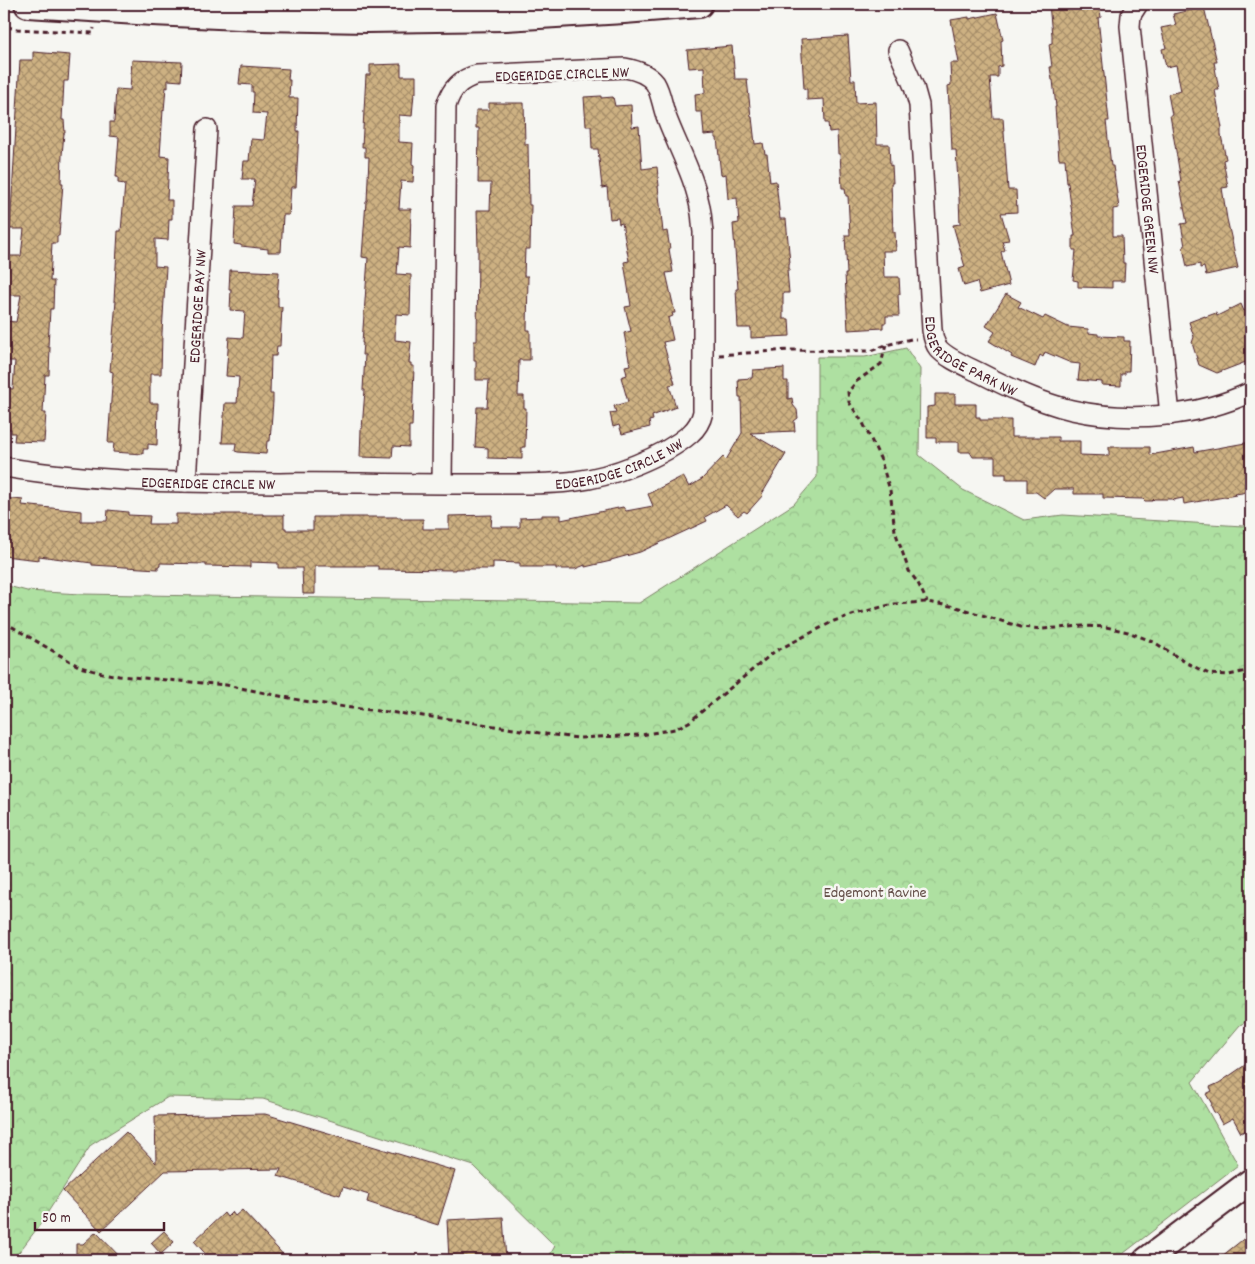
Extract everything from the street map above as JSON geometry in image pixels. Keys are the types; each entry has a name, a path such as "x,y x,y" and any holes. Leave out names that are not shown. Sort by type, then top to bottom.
{"main road":[{"path":"28,4 144,12 367,19 505,18 699,4"}],"street":[{"name":"EDGERIDGE GREEN NW","path":"1138,4 1131,16 1130,26 1170,414"},
{"name":"EDGERIDGE PARK NW","path":"898,50 914,87 918,105 932,330 938,348 948,356 989,378 1029,396 1072,410 1122,417 1170,414 1209,408 1251,392"},
{"name":"EDGERIDGE CIRCLE NW","path":"4,467 80,478 138,482 442,484 534,484 577,481 608,474 665,451 691,434 702,418 704,249 701,213 697,194 673,136 659,92 654,82 645,74 634,69 625,68 477,75 462,80 455,86 449,96 446,106 442,484"},
{"name":"EDGERIDGE BAY NW","path":"186,482 207,129"},
{"path":"1160,1256 1251,1181"}],"path":[{"path":"7,27 93,33 94,21"},
{"path":"704,356 789,350 871,351 911,339 934,340"},
{"path":"886,345 880,364 857,381 848,392 849,402 862,422 880,458 890,490 895,531 909,570 927,602"},
{"path":"4,622 80,667 102,673 226,685 304,701 450,719 578,738 641,735 675,729 689,722 774,652 834,621 893,604 927,602 956,607 1021,627 1043,629 1083,626 1106,627 1128,632 1154,642 1185,662 1209,674 1229,675 1251,670"}],"green space":[{"name":"Edgemont Ravine","path":"906,348 920,369 919,455 963,490 1024,520 1063,515 1243,526 1251,522 1251,1019 1240,1025 1192,1082 1238,1165 1115,1260 547,1260 555,1246 474,1166 263,1099 168,1097 91,1145 39,1226 13,1260 4,1260 4,585 27,591 81,594 639,603 794,504 817,477 817,357 865,357"}],"building":[{"path":"1049,4 1099,4 1101,17 1098,18 1109,121 1106,121 1111,166 1113,166 1119,208 1113,209 1113,236 1122,236 1123,263 1125,263 1124,281 1112,281 1112,288 1078,287 1078,281 1073,280 1076,250 1073,250 1073,236 1075,236 1065,159 1059,159 1056,107 1050,67 1052,67 1049,44 1052,43 1052,35"},
{"path":"1204,7 1217,62 1214,62 1219,90 1215,90 1222,128 1221,135 1226,159 1223,160 1228,187 1222,188 1238,268 1206,275 1204,267 1200,268 1200,264 1187,267 1183,247 1185,246 1181,224 1187,223 1179,181 1181,181 1168,94 1181,91 1176,65 1166,67 1162,49 1166,48 1161,28 1176,25 1173,14"},
{"path":"997,13 1003,40 1001,41 1002,66 998,67 998,77 990,77 993,118 1003,118 1008,190 1016,190 1017,212 1001,213 1009,240 1002,241 1005,250 1001,252 1009,285 980,293 977,282 964,286 959,269 965,267 953,225 960,224 956,150 952,150 948,86 951,85 950,63 959,63 951,20 969,17 969,19"},
{"path":"848,36 851,80 855,80 856,103 876,102 877,144 889,144 890,166 892,165 893,232 895,232 896,251 883,251 884,277 899,277 899,316 886,316 886,323 883,323 883,328 848,330 845,235 850,235 848,196 846,196 845,188 842,188 837,131 829,132 828,123 825,123 824,99 807,100 807,89 804,89 801,39"},
{"path":"732,46 735,79 747,79 755,144 763,143 765,154 767,154 770,182 776,181 780,219 786,219 790,263 789,270 787,270 789,293 783,293 783,319 789,319 790,336 751,338 751,328 738,328 736,289 738,289 733,224 739,223 737,198 728,199 726,174 721,175 717,138 715,138 715,134 704,135 702,112 696,112 695,94 705,93 704,67 689,68 687,50"},
{"path":"33,52 70,55 68,81 64,81 62,120 64,120 65,133 62,155 61,183 63,183 59,236 57,236 57,243 52,243 50,281 54,281 53,309 50,309 49,375 45,375 43,413 46,413 44,442 14,441 15,433 11,433 11,429 4,429 4,388 13,389 15,361 4,361 5,321 16,322 21,295 6,295 9,256 21,256 24,229 10,229 20,60 33,60"},
{"path":"132,60 182,62 181,81 168,80 163,110 160,156 169,157 167,200 172,200 172,219 169,219 168,240 155,239 155,266 166,267 161,374 150,374 150,403 158,403 157,445 148,444 148,449 143,449 143,454 113,452 114,443 108,443 113,372 110,371 116,301 114,301 118,231 121,231 125,184 118,183 118,177 116,177 119,137 110,136 110,122 114,122 116,89 130,90"},
{"path":"401,64 401,76 416,76 416,93 414,93 412,116 399,115 399,142 413,143 412,164 414,165 413,182 401,181 399,209 411,209 410,248 399,247 397,274 411,275 410,315 396,314 395,340 411,342 409,363 411,363 411,366 414,366 412,426 409,426 409,447 393,446 392,458 360,457 365,390 363,390 365,355 362,355 362,343 368,258 362,257 369,157 365,157 365,147 362,147 366,75 370,75 370,65"},
{"path":"241,66 289,69 289,98 298,98 297,131 299,131 296,187 291,187 289,215 283,215 281,252 268,252 268,249 234,244 236,206 252,206 255,179 242,179 244,161 249,161 251,139 264,140 267,114 253,113 254,92 252,92 252,85 239,84"},
{"path":"601,96 601,98 613,97 615,106 631,105 632,127 639,126 642,169 657,167 663,232 667,231 673,272 666,273 675,313 672,313 673,316 668,318 673,340 663,342 675,384 669,385 676,407 652,416 653,420 649,421 650,427 622,434 619,425 613,427 610,413 616,412 614,406 628,402 621,377 627,375 625,366 630,365 624,333 631,331 625,307 631,306 624,262 629,261 622,223 619,224 618,218 610,219 607,187 602,188 598,149 592,149 591,126 586,126 584,97"},
{"path":"489,103 524,103 525,144 528,144 529,205 531,205 530,249 525,249 524,276 528,276 527,330 530,330 530,360 519,360 518,396 524,396 524,408 526,408 525,447 522,447 522,459 488,458 488,448 475,447 477,407 487,407 489,380 476,380 476,360 474,360 474,341 477,341 477,210 490,210 491,183 478,183 479,128 476,128 476,110 489,110"},
{"path":"230,270 279,272 277,297 278,307 282,307 280,346 277,346 276,356 271,356 270,394 273,394 273,401 270,441 267,441 266,454 238,452 235,451 236,443 222,443 225,403 237,403 239,377 226,376 229,337 243,338 245,311 230,310"},
{"path":"1006,294 1021,302 1018,307 1043,319 1045,316 1068,327 1088,329 1088,333 1098,334 1098,336 1124,337 1124,341 1130,341 1129,371 1121,374 1121,386 1102,385 1102,382 1078,380 1080,364 1071,363 1045,352 1043,357 1040,355 1035,367 1011,357 1012,355 989,341 995,332 986,326"},
{"path":"1241,304 1244,311 1251,307 1251,360 1217,373 1199,365 1192,343 1194,337 1189,322 1216,313 1217,316"},
{"path":"784,368 784,381 788,381 788,399 792,398 793,405 797,410 798,418 794,421 795,431 750,433 786,454 763,495 747,513 744,511 738,516 726,505 705,517 707,521 640,552 611,561 585,567 585,565 575,569 520,567 520,563 493,562 493,569 455,570 378,569 378,566 315,566 315,594 303,594 302,568 278,568 278,563 250,562 250,567 160,563 158,569 92,565 92,563 39,556 39,560 4,556 4,498 23,500 22,505 81,511 81,521 107,521 108,510 128,512 128,515 150,516 149,524 176,524 176,514 284,515 284,528 286,530 313,530 313,517 401,517 401,519 423,519 423,529 449,529 449,516 492,515 491,527 520,527 520,518 561,515 561,520 623,507 626,511 653,506 648,494 683,476 689,487 702,479 723,457 726,460 742,433 741,397 739,397 738,379 752,378 753,370"},
{"path":"935,394 955,394 955,404 976,404 976,417 980,417 980,420 1011,420 1011,437 1058,437 1058,441 1080,441 1080,455 1109,456 1109,447 1150,447 1150,455 1194,447 1195,452 1251,442 1251,489 1236,495 1184,504 1183,498 1145,501 1143,499 1103,498 1103,494 1074,494 1074,489 1054,489 1044,498 1036,492 1027,492 1027,479 1006,479 1006,474 995,474 995,457 973,457 970,452 959,452 959,442 936,442 936,438 927,438 927,407 935,406"},
{"path":"1251,1061 1251,1127 1241,1133 1233,1118 1222,1124 1206,1094 1212,1091 1210,1087"},
{"path":"265,1114 455,1171 438,1225 367,1202 369,1195 343,1187 340,1195 278,1176 281,1169 165,1171 101,1231 63,1191 126,1132 156,1163 155,1116"},
{"path":"242,1210 288,1260 211,1260 194,1241 224,1213 227,1217 232,1212 235,1216"},
{"path":"503,1217 506,1260 449,1260 447,1220"},
{"path":"164,1231 174,1242 161,1254 151,1243"},
{"path":"96,1232 123,1260 76,1260 76,1244 83,1244"},
{"path":"1251,1233 1251,1260 1217,1260"}]}
